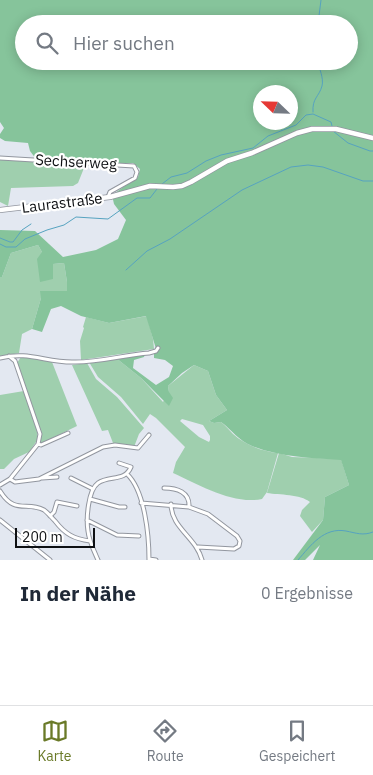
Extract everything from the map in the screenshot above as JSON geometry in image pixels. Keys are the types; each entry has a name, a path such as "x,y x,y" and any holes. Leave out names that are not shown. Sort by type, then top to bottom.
{"street":[{"name":"Laurastraße","path":"0,210 108,198 150,186 182,186 226,162 312,129 336,129 373,138"},
{"name":"Sechserweg","path":"0,158 134,166 137,172 135,178 110,192 108,198"},
{"path":"0,358 21,355 62,362 80,362 149,353 156,351 158,348"},
{"path":"15,361 21,355"},
{"path":"0,485 10,479 38,444 40,434 15,361 9,356"},
{"path":"38,444 41,445 68,433"},
{"path":"39,478 103,447 110,445 138,448 149,435"},
{"path":"98,560 90,541 87,520 90,498 93,489 98,483 127,474 131,467 119,463"},
{"path":"127,474 137,488 141,503 148,537 149,559 156,560"},
{"path":"10,479 14,482 57,477"},
{"path":"71,478 93,489"},
{"path":"164,488 182,491 189,498 190,506"},
{"path":"0,491 12,504 39,509 50,516 69,536 78,540 90,541"},
{"path":"90,498 119,507 124,506"},
{"path":"50,516 54,512 57,502 77,506"},
{"path":"141,503 190,506 208,514 237,536 240,541 237,548 231,550 198,547"},
{"path":"171,504 172,516 198,547 202,560"},
{"path":"0,520 50,560"},
{"path":"87,520 117,535 139,536"}],"green space":[{"path":"0,0 373,0 373,560 313,560 320,545 305,560 293,560 323,520 325,497 349,485 341,460 296,456 262,450 243,441 221,422 214,423 209,421 227,410 216,395 208,371 194,365 168,386 173,398 169,406 141,378 116,358 145,354 144,357 134,360 133,368 156,385 169,377 173,366 165,360 154,358 154,354 157,352 146,316 109,323 81,316 61,306 51,309 42,332 32,329 41,298 40,291 67,291 64,263 53,264 53,279 40,282 37,259 42,252 38,245 11,253 2,277 0,277 0,230 35,231 63,257 96,250 118,239 126,220 114,204 112,195 138,177 140,169 133,163 111,164 36,159 30,151 28,143 5,141 0,138 4,128 0,122"},
{"path":"0,158 86,163 78,183 73,186 11,188 8,206 0,202"},
{"path":"38,245 53,264 64,263 67,291 41,298 32,329 22,334 19,353 0,357 0,277 2,277 11,253"},
{"path":"147,316 154,349 81,360 80,341 86,317 109,323"},
{"path":"24,356 52,362 77,426 40,444 40,428 17,363"},
{"path":"116,358 141,378 163,402 169,392 168,386 194,365 208,371 216,395 227,410 209,421 214,423 221,422 233,434 248,444 266,451 278,453 267,492 262,499 251,500 228,497 173,473 176,462 185,447 150,414 143,424 121,397 98,377 89,362","holes":["182,419 203,425 210,436 209,442 199,437 180,421"]},
{"path":"87,363 96,379 117,397 144,428 139,434 134,447 113,443 108,430 102,431 72,365"},
{"path":"24,391 36,425 38,439 29,452 14,459 4,469 0,469 0,395"},
{"path":"279,453 292,457 341,459 349,485 325,497 323,520 312,532 300,516 302,510 310,502 295,496 267,493"}],"waterway":[{"path":"319,15 321,0"},
{"path":"313,112 315,101 321,90 320,70"},
{"path":"162,184 171,177 187,173 206,161 221,155 253,148 268,136 296,125 306,115 313,114 331,122 332,126"},
{"path":"333,131 348,143 373,151"},
{"path":"126,270 147,251 170,239 242,190 291,167 308,165 323,167 363,181 373,181"},
{"path":"0,244 6,247 16,247 25,239 64,225 76,217 108,219 137,198 150,198 157,189"},
{"path":"0,238 13,242 22,230 31,224"},
{"path":"298,560 325,534 338,530 363,534 373,532"}]}
